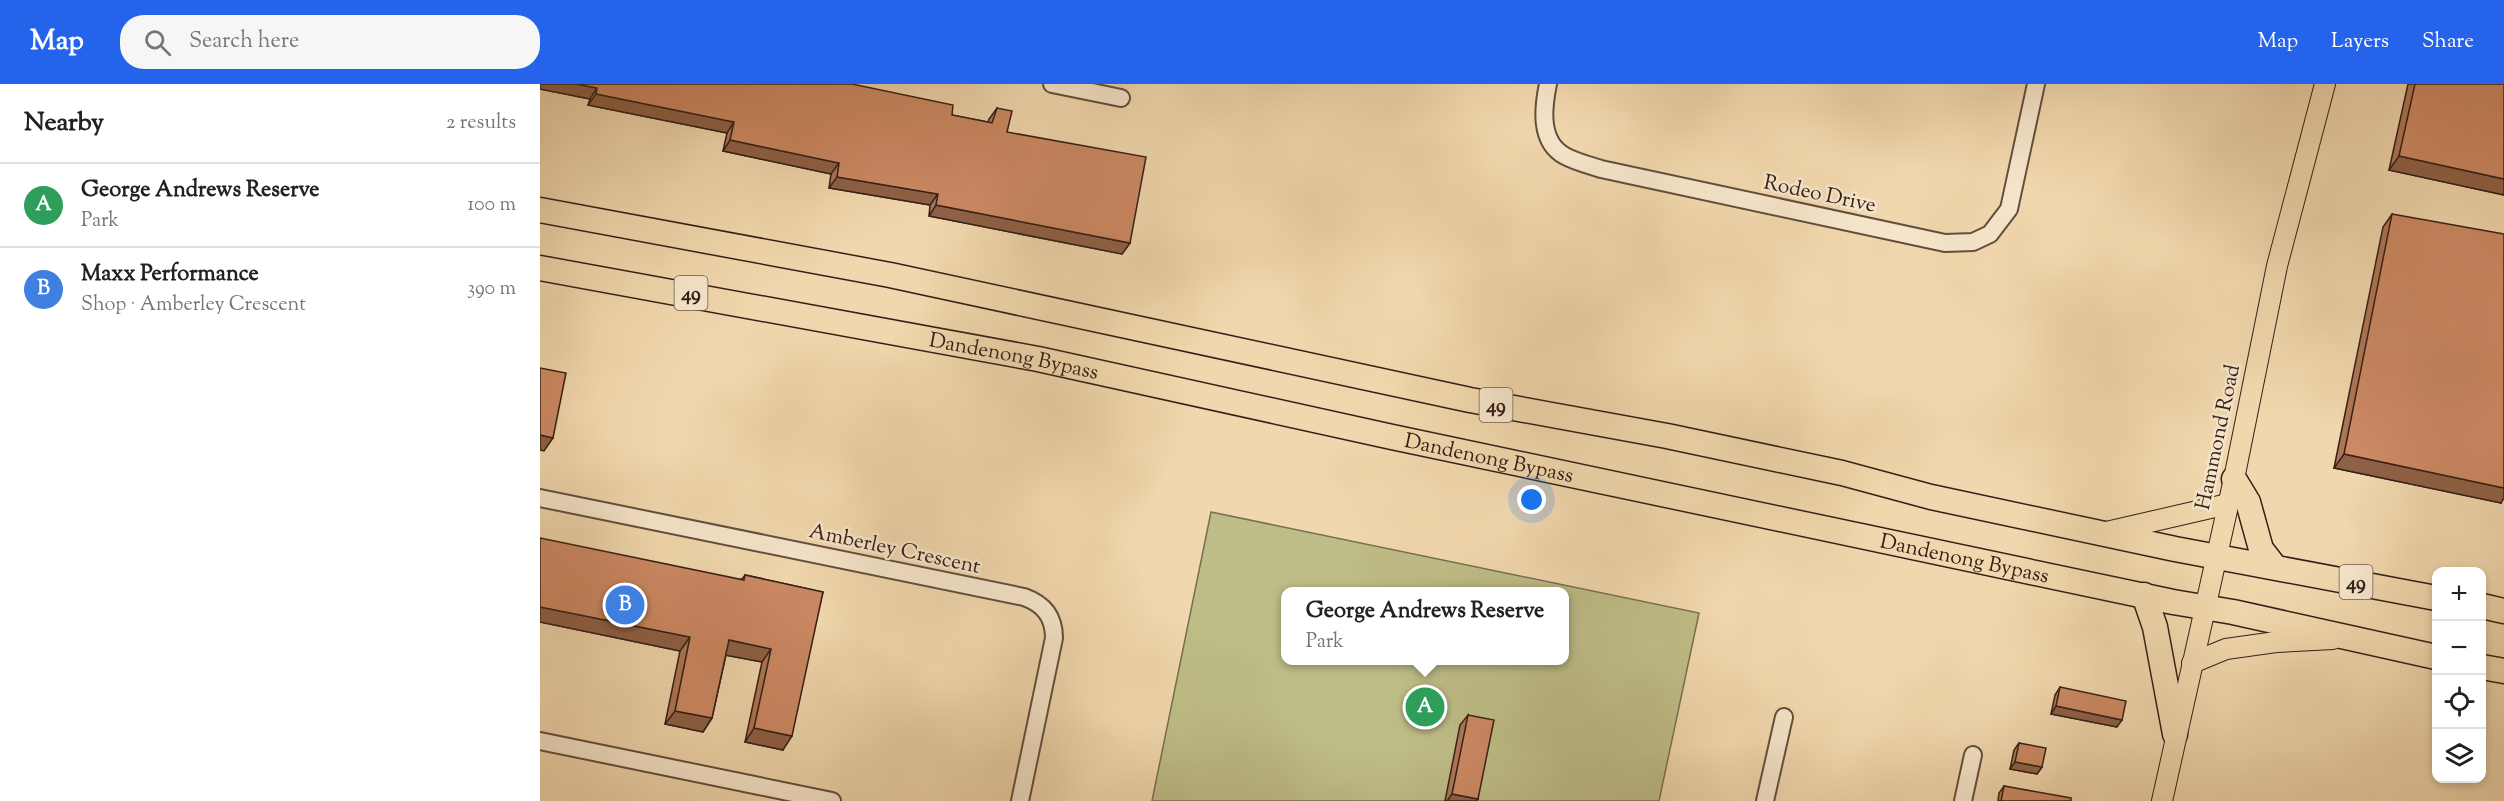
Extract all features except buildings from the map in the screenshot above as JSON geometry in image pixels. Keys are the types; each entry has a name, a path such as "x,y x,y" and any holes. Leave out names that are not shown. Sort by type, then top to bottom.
{"highway":[{"name":"49","path":"540,210 890,275 1470,400 1679,438 1842,473 1931,497 2216,557 2432,597"},
{"name":"Dandenong Bypass","path":"540,268 1038,358 1404,440 2432,656"},
{"path":"2234,479 2248,502 2261,549 2275,567"},
{"path":"2144,596 2155,627 2175,734"},
{"path":"2486,607 2504,611"},
{"path":"2486,668 2504,671"}],"main road":[{"name":"Hammond Road","path":"2162,801 2175,734 2234,479 2277,266 2325,84"},
{"path":"2102,533 2228,504"},
{"path":"2192,663 2226,649 2242,646 2348,639"}],"street":[{"path":"1052,84 1120,98"},
{"name":"Rodeo Drive","path":"1548,84 1542,114 1549,137 1563,156 1600,169 1945,243 1973,242 1990,234 2009,209 2036,84"},
{"name":"Amberley Crescent","path":"540,498 1024,597 1039,604 1050,616 1054,638 1020,801"},
{"path":"1765,801 1784,717"},
{"path":"540,741 831,801"},
{"path":"1963,801 1973,755"}],"shaded area":[{"path":"1211,512 1699,613 1659,801 1152,801"}],"place":[{"name":"Maxx Performance","path":"625,605"},
{"name":"George Andrews Reserve","path":"1425,707"}]}
